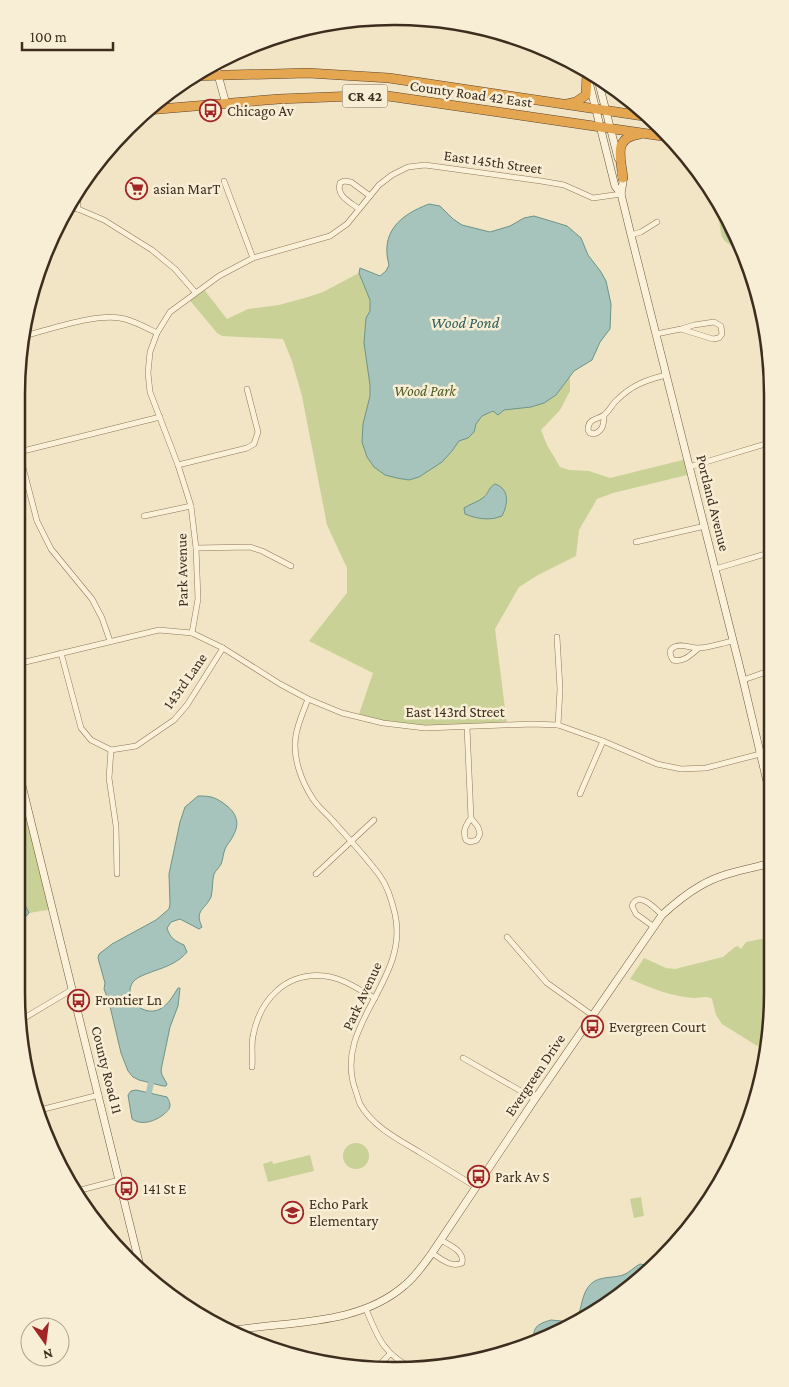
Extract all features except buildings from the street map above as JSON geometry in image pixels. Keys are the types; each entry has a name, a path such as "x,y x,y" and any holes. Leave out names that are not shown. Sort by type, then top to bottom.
{"highway":[{"name":"County Road 42 East","path":"209,75 308,73 389,78 636,115"},
{"path":"564,105 576,102 586,94 586,79"},
{"name":"County Road 42 East","path":"161,109 279,99 382,95 658,135"},
{"path":"623,178 619,149 621,144 631,136 647,134"}],"street":[{"path":"217,71 226,104"},
{"name":"Portland Avenue","path":"588,80 615,186 621,194 764,770"},
{"name":"Portland Avenue","path":"600,87 624,182 621,194"},
{"name":"East 145th Street","path":"157,333 170,312 219,276 253,258 330,236 347,224 379,185 392,175 408,167 425,165 541,181 564,186 593,198 621,194"},
{"path":"224,181 253,258"},
{"path":"359,209 340,194 338,188 340,183 344,181 351,182 370,196"},
{"path":"78,205 78,209 104,220 152,250 175,269 195,292"},
{"path":"631,235 642,232 657,222"},
{"path":"25,451 160,417 150,392 148,373 150,352 157,333 127,319 98,317 30,334"},
{"path":"656,334 714,322 721,326 722,334 719,338 713,339 681,329"},
{"path":"604,415 626,391 642,382 666,375"},
{"path":"178,465 247,448 254,444 258,432 247,389"},
{"name":"Park Avenue","path":"160,417 191,506 196,548 198,599 192,633"},
{"path":"689,467 764,444"},
{"path":"25,472 37,521 51,549 92,599 102,618 110,641"},
{"path":"144,516 191,506"},
{"path":"636,542 704,526"},
{"path":"196,548 250,548 262,551 291,566"},
{"path":"715,569 764,554"},
{"name":"East 143rd Street","path":"25,662 159,630 192,633 223,648 280,684 308,699 342,713 383,723 425,728 532,724 558,725 603,741 657,764 681,769 706,768 760,754"},
{"path":"557,637 560,689 558,725"},
{"path":"699,648 679,662 673,660 670,656 672,648 677,646 699,648 733,640"},
{"name":"143rd Lane","path":"111,750 136,746 174,720 223,648"},
{"path":"61,653 81,728 91,740 111,750 109,778 116,826 117,874"},
{"path":"743,680 764,673"},
{"name":"Park Avenue","path":"308,699 296,735 296,754 299,772 313,800 381,877 390,895 396,916 397,935 394,955 388,972 357,1033 351,1053 352,1079 360,1103 370,1118 384,1130 476,1187"},
{"path":"467,727 471,818"},
{"path":"580,794 603,741"},
{"name":"County Road 11","path":"25,800 73,989 138,1258"},
{"path":"316,874 374,820"},
{"name":"Evergreen Drive","path":"248,1332 342,1316 366,1309 386,1299 405,1285 432,1253 662,915 702,885 728,874 764,865"},
{"path":"654,927 636,914 632,906 634,902 642,899 662,915"},
{"path":"507,937 547,983 592,1016"},
{"path":"252,1066 253,1036 260,1013 270,996 286,983 306,976 326,976 342,981 375,998"},
{"path":"26,1017 73,989"},
{"path":"463,1058 536,1099"},
{"path":"44,1109 99,1095"},
{"path":"82,1190 119,1180"},
{"path":"432,1253 451,1265 462,1262 461,1252 441,1240"},
{"path":"366,1309 378,1337 390,1354 401,1362"},
{"path":"382,1362 390,1354"}],"green space":[{"name":"Wood Park","path":"429,204 440,206 462,225 490,232 510,226 524,218 534,216 567,226 581,238 588,255 606,281 611,304 610,329 600,342 592,360 574,371 570,377 570,391 560,410 541,430 547,445 560,467 569,470 589,471 610,478 687,459 691,474 613,493 597,499 579,530 576,556 519,587 495,629 507,725 425,728 358,717 373,673 309,641 347,593 347,568 327,525 302,396 292,361 283,339 222,336 217,333 188,298 202,287 227,319 248,309 279,305 323,292 359,273 360,268 380,276 389,265 387,243 395,226 401,219"},
{"path":"718,217 733,247 725,241"},
{"path":"25,797 53,909 29,913 25,905"},
{"path":"764,939 764,992 760,1048 722,1024 716,1015 712,999 676,995 630,979 644,958 666,968 675,969 723,957 735,947 738,946 741,949 746,942"},
{"path":"356,1143 365,1147 369,1156 365,1165 356,1169 347,1165 343,1156 347,1147"},
{"path":"310,1155 314,1171 268,1182 263,1164 272,1161 273,1164"},
{"path":"641,1197 644,1216 634,1218 630,1199"}],"water":[{"name":"Wood Pond","path":"429,204 440,206 462,225 490,232 510,226 524,218 534,216 567,226 581,238 588,255 606,281 611,304 610,329 600,342 592,360 574,371 556,395 544,403 531,407 504,410 498,415 493,411 482,416 476,424 474,432 468,438 459,441 442,462 419,477 409,480 385,475 374,467 367,457 362,442 363,424 370,396 364,343 366,318 370,311 370,300 359,273 360,268 380,276 386,271 389,265 387,243 395,226 401,219"},
{"path":"724,227 731,242 730,242"},
{"path":"495,484 503,489 506,497 506,507 502,516 484,519 465,514 464,508 484,497"},
{"path":"198,796 206,796 223,803 233,812 237,823 235,832 225,849 221,864 214,874 211,897 200,913 199,917 202,927 199,929 180,919 171,922 167,928 171,937 184,945 187,952 172,964 137,978 130,988 132,1000 136,1004 147,1011 154,1011 165,1005 180,988 178,1006 170,1027 161,1070 167,1084 163,1086 139,1080 128,1071 121,1053 104,989 105,983 98,958 99,954 112,944 156,920 169,909 169,874 180,822 185,807"},
{"path":"25,905 29,913 25,918"},
{"path":"136,1090 167,1097 170,1104 169,1110 160,1117 148,1122 132,1119 128,1095 131,1091"},
{"path":"640,1264 644,1265 600,1300 579,1312 585,1293 594,1281 627,1273"},
{"path":"551,1320 563,1321 534,1335 536,1327"}],"waterway":[{"path":"149,1092 151,1083"}],"place":[{"name":"Chicago Av","path":"211,111"},
{"name":"asian MarT","path":"137,189"},
{"name":"Frontier Ln","path":"79,1000"},
{"name":"Evergreen Court","path":"593,1027"},
{"name":"Park Av S","path":"479,1177"},
{"name":"141 St E","path":"127,1189"},
{"name":"Echo Park Elementary","path":"293,1213"}]}
